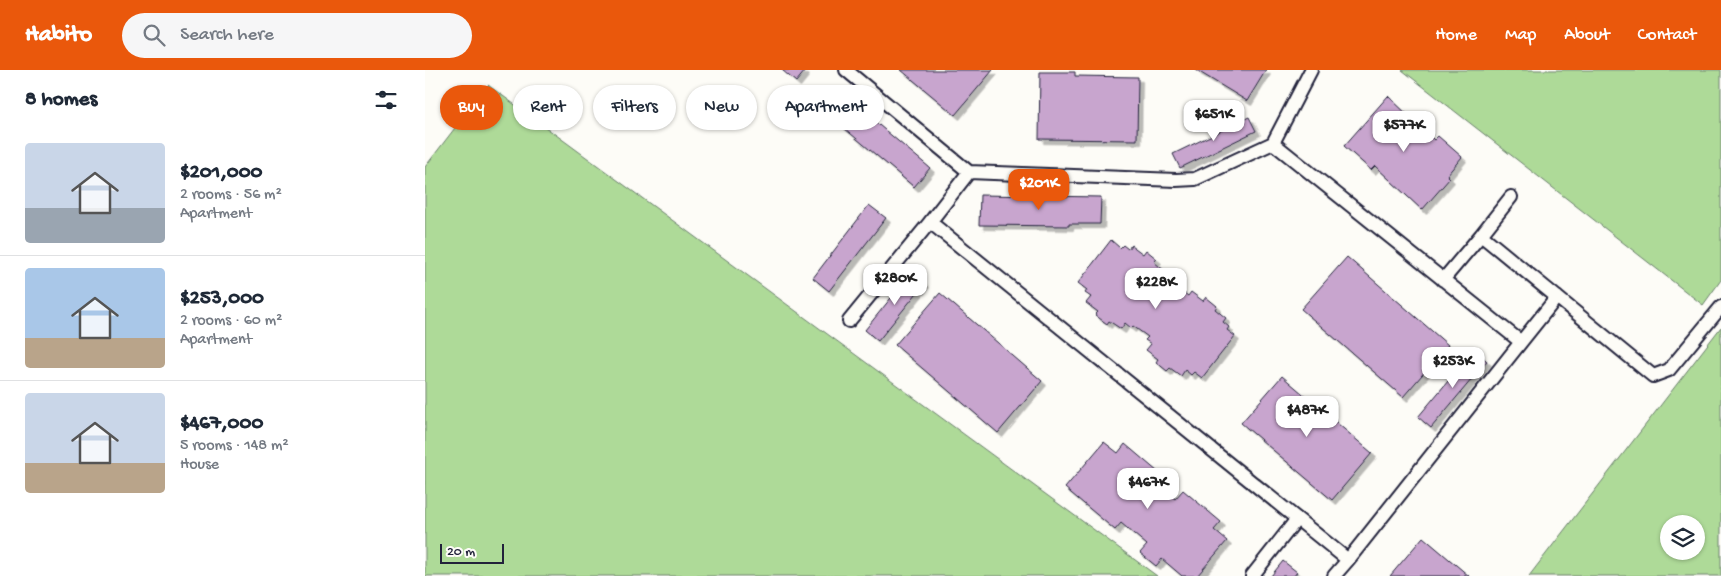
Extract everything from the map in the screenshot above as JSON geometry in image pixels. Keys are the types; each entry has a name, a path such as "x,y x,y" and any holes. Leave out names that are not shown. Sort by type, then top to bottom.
{"lane":[{"path":"846,70 969,172 1176,180 1195,179 1273,143 1311,70"},
{"path":"1273,143 1521,342"},
{"path":"849,320 969,172"},
{"path":"1443,280 1511,197"},
{"path":"930,222 1347,560"},
{"path":"1481,235 1653,376 1669,370 1721,307"},
{"path":"1334,576 1557,297"},
{"path":"1252,576 1297,519"}],"green space":[{"path":"1402,70 1721,70 1721,280 1703,305"},
{"path":"503,96 513,103 513,130 549,130 1157,576 425,576 425,167 453,130 503,130"},
{"path":"1721,327 1721,576 1529,576"}],"building":[{"path":"782,70 804,70 805,71 796,82"},
{"path":"901,70 993,70 955,115"},
{"path":"1196,70 1266,70 1247,101"},
{"path":"1040,72 1075,72 1075,76 1138,77 1137,140 1039,139"},
{"path":"1388,96 1434,140 1438,136 1462,157 1447,175 1450,178 1422,210 1375,166 1371,170 1344,146"},
{"path":"1249,117 1256,131 1180,168 1173,154"},
{"path":"884,129 930,168 914,187 846,130"},
{"path":"980,195 1101,197 1100,224 1069,224 1069,226 979,225"},
{"path":"869,205 886,218 829,291 813,278"},
{"path":"1111,240 1120,248 1123,245 1128,249 1131,245 1143,254 1146,250 1157,259 1154,262 1165,271 1162,275 1169,280 1166,283 1181,294 1183,292 1188,296 1191,292 1203,301 1206,297 1217,306 1215,309 1226,318 1223,322 1229,327 1227,330 1235,336 1202,378 1194,372 1191,375 1185,370 1181,376 1170,368 1167,371 1156,362 1158,359 1146,350 1151,344 1145,340 1148,337 1133,326 1131,328 1125,323 1121,329 1109,321 1107,324 1095,315 1098,312 1086,303 1091,297 1085,293 1087,290 1078,283"},
{"path":"1347,257 1448,345 1403,397 1301,309"},
{"path":"912,272 925,283 878,341 865,330"},
{"path":"940,293 1042,381 998,433 895,345"},
{"path":"1474,350 1487,361 1431,428 1418,417"},
{"path":"1282,376 1372,453 1332,500 1241,423"},
{"path":"1104,442 1118,453 1125,444 1158,472 1152,479 1175,499 1183,490 1221,522 1214,530 1227,541 1197,576 1182,576 1162,559 1156,566 1140,553 1147,545 1121,523 1115,530 1065,488"},
{"path":"1423,537 1469,576 1390,576"},
{"path":"1283,561 1297,572 1294,576 1271,576"}]}
